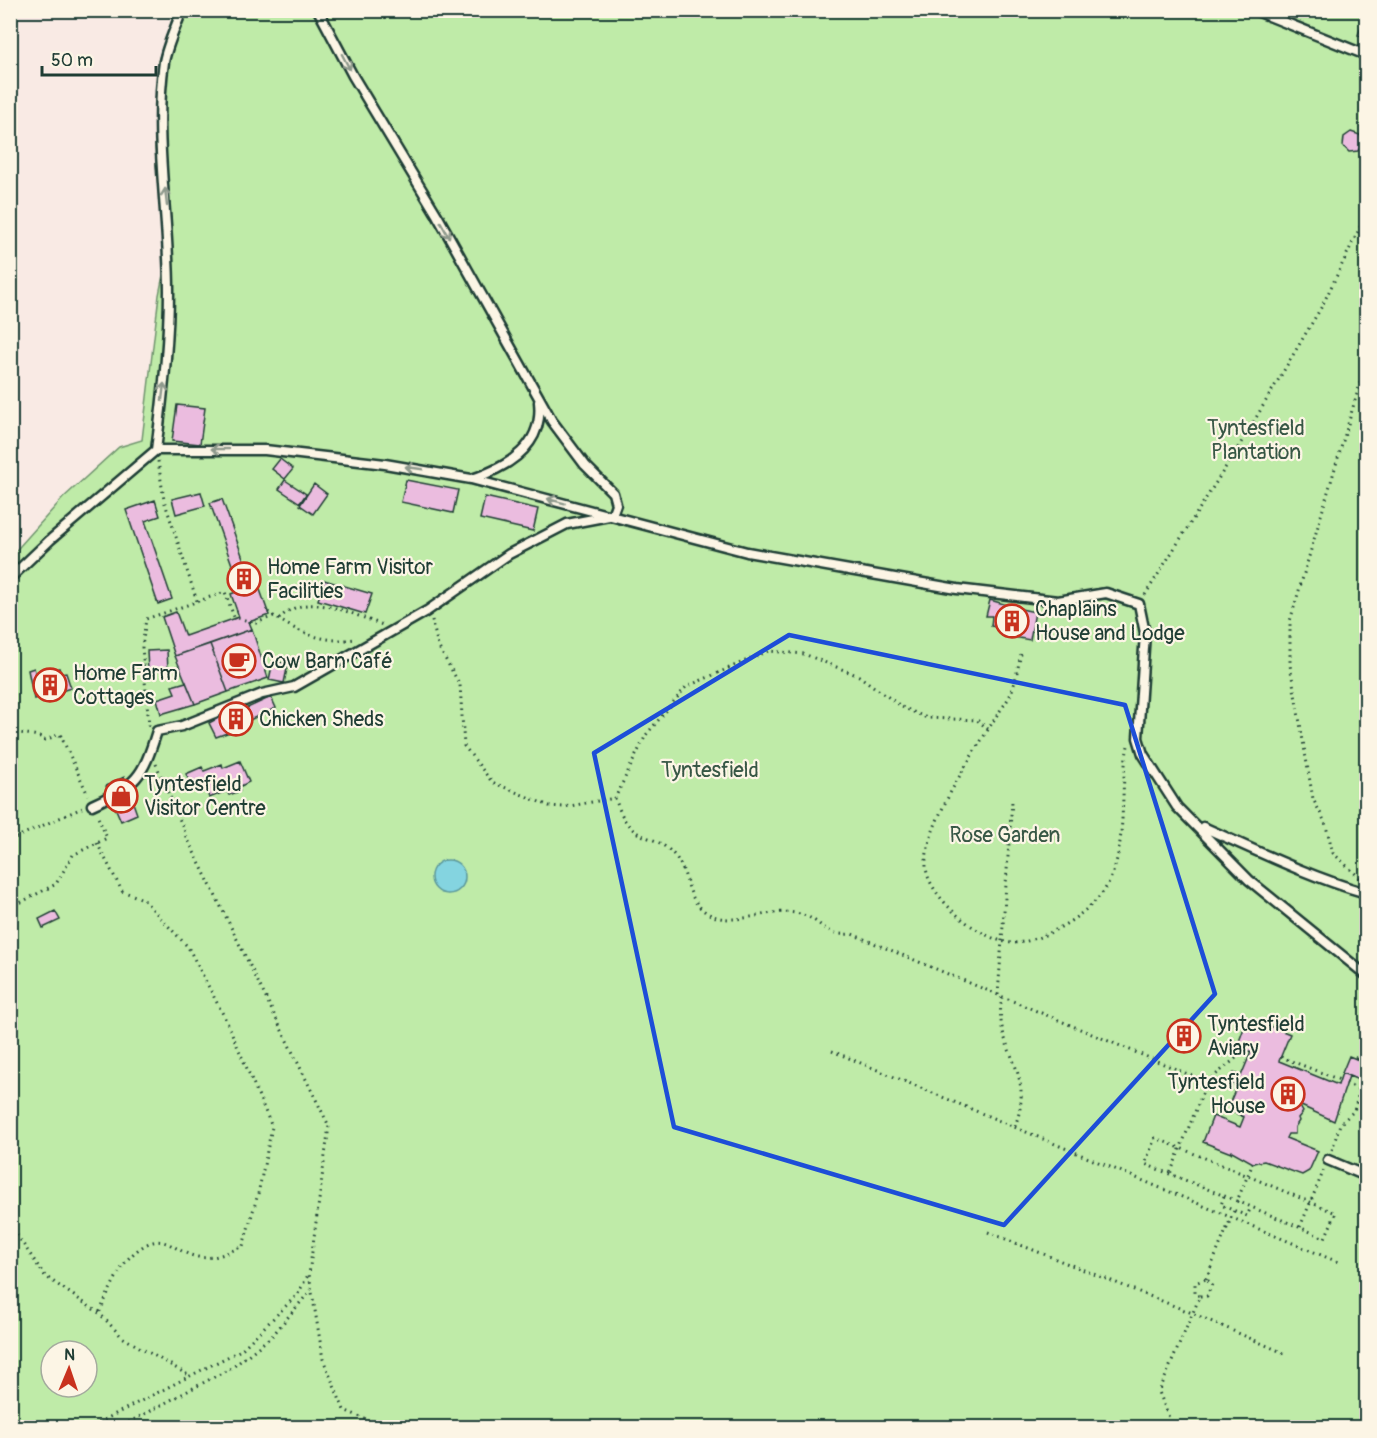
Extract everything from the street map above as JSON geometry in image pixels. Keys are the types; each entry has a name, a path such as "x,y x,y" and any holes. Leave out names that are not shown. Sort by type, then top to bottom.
{"lane":[{"path":"156,450 165,378 169,293 167,211 159,140 164,61 182,10"},
{"path":"318,10 353,76 437,215 552,421 585,465 613,493 616,504 612,515"},
{"path":"1254,10 1366,55"},
{"path":"471,479 500,469 520,455 534,436 538,423 538,398"},
{"path":"10,578 50,540 156,450 265,450 395,465 471,479 747,552 957,590 1058,601 1106,593 1139,604 1145,633 1138,738 1143,754 1177,807 1249,880 1366,975"},
{"path":"92,805 128,788 139,776 157,731 182,726 262,694 294,687 427,611 509,554 567,524 612,515"},
{"path":"1197,825 1336,885 1366,893"},
{"path":"1328,1160 1366,1176"}],"path":[{"path":"1139,604 1244,438 1322,306 1366,215"},
{"path":"1363,882 1334,853 1324,822 1313,799 1290,654 1290,621 1366,363"},
{"path":"156,450 164,500 197,601"},
{"path":"149,729 142,647 146,619 225,592 232,604 234,617 256,623 274,616"},
{"path":"279,619 287,610 306,603 321,604 396,629"},
{"path":"427,611 432,616 438,646 460,685 464,746 492,782 549,806 564,807 615,798"},
{"path":"268,612 309,635 335,642 356,638"},
{"path":"988,729 977,720 927,718 902,707 859,676 804,654 768,651 686,687 646,735 615,798 628,828 663,846 676,857 694,902 709,914 728,918 752,917 776,912 795,913 809,917 836,935 852,934 1207,1082"},
{"path":"1022,654 1011,693 941,811 930,838 926,867 935,892 948,907 986,934 1013,943 1057,929 1078,918 1103,892 1118,854 1129,745"},
{"path":"10,730 24,736 37,735 45,740 60,734 107,838 73,855 56,884 10,908"},
{"path":"152,747 153,757 190,844 329,1126 309,1274 322,1359 344,1410 387,1428"},
{"path":"1012,801 1000,996 1002,1031 1016,1066 1023,1093 1015,1126"},
{"path":"10,840 92,805"},
{"path":"97,843 122,891 143,899 188,947 227,1022 272,1126 258,1194 243,1246 222,1255 198,1257 170,1243 152,1242 130,1256 99,1313"},
{"path":"1170,1174 1207,1082 1246,1050"},
{"path":"832,1051 1338,1262"},
{"path":"1355,1058 1366,1054"},
{"path":"1281,1057 1340,1080"},
{"path":"1346,1083 1366,1093"},
{"path":"1300,1227 1328,1160 1340,1124 1354,1112 1360,1089"},
{"path":"1155,1138 1180,1148 1336,1214 1325,1238 1145,1164 1155,1138"},
{"path":"1237,1201 1252,1162"},
{"path":"1224,1196 1221,1205 1234,1211 1248,1216 1251,1207"},
{"path":"1206,1279 1234,1211"},
{"path":"10,1225 45,1275 99,1313 122,1337 188,1375"},
{"path":"988,1232 1192,1313 1286,1354"},
{"path":"88,1428 241,1350 298,1294 309,1274"},
{"path":"1206,1279 1212,1284 1211,1292 1208,1296 1200,1296 1195,1292 1194,1286 1197,1281 1206,1279"},
{"path":"118,1428 233,1367 272,1336 311,1290"},
{"path":"1173,1428 1159,1392 1200,1296"}],"highlighted area":[{"path":"789,635 1125,705 1215,994 1004,1225 674,1127 594,753"}],"green space":[{"name":"Tyntesfield","path":"1352,10 1366,16 1366,1427 11,1428 11,556 63,498 119,447 142,440 159,295 165,265 155,148 158,61 175,11"}],"water":[{"path":"448,860 460,865 465,877 460,889 448,894 436,889 431,877 436,865"}],"building":[{"path":"1365,16 1366,44 1361,42 1363,37 1358,35"},
{"path":"1351,132 1360,135 1363,143 1358,151 1349,152 1343,146 1344,137"},
{"path":"177,405 205,408 200,444 172,441"},
{"path":"280,459 293,469 285,479 272,469"},
{"path":"285,480 306,494 300,503 279,489"},
{"path":"406,480 458,490 453,513 401,502"},
{"path":"314,484 327,494 313,514 300,505"},
{"path":"201,492 205,506 176,514 172,499"},
{"path":"485,497 538,509 533,531 480,519"},
{"name":"Home Farm Visitor Facilities","path":"222,499 253,586 258,584 269,615 249,622 252,629 175,656 162,617 176,612 185,636 239,617 231,594 241,590 210,503"},
{"path":"155,500 160,516 145,521 172,599 158,604 126,510"},
{"path":"324,580 372,594 365,614 318,600"},
{"name":"Chaplains House and Lodge","path":"990,600 1011,606 1011,611 1015,612 1016,608 1035,612 1030,640 1002,635 1004,628 991,626 992,616 986,616"},
{"name":"Cow Barn Café","path":"252,629 268,678 228,692 210,644"},
{"path":"210,644 228,692 195,704 175,656"},
{"path":"167,650 168,670 148,671 147,651"},
{"path":"273,661 288,664 284,683 269,680"},
{"name":"Home Farm Cottages","path":"34,668 36,675 59,668 61,674 66,673 71,688 34,699 28,670"},
{"path":"186,682 195,704 161,714 157,699 175,693 172,686"},
{"name":"Chicken Sheds","path":"271,697 276,708 245,722 246,726 216,737 209,723 239,707 241,711"},
{"path":"240,761 249,782 239,787 240,791 229,795 227,791 209,798 205,786 193,790 186,774 202,767 204,771 222,764 223,768"},
{"name":"Tyntesfield Visitor Centre","path":"124,777 137,814 121,821 106,786"},
{"path":"55,911 60,920 43,928 39,919"},
{"name":"Tyntesfield House","path":"1252,1019 1290,1034 1279,1061 1338,1085 1342,1073 1349,1076 1334,1121 1299,1105 1303,1112 1298,1118 1295,1134 1288,1134 1286,1138 1318,1151 1309,1171 1302,1175 1264,1161 1253,1163 1232,1151 1231,1153 1203,1142 1213,1116 1240,1127 1244,1117 1233,1112 1236,1105 1230,1102 1237,1086 1230,1083 1234,1073 1241,1076 1251,1052 1237,1047 1244,1028 1248,1029"},
{"name":"Tyntesfield Aviary","path":"1181,1030 1191,1034 1186,1043 1177,1039"},
{"path":"1349,1056 1366,1063 1366,1083 1342,1073"}],"place":[{"name":"Home Farm Visitor Facilities","path":"244,579"},
{"name":"Chaplains House and Lodge","path":"1012,621"},
{"name":"Cow Barn Café","path":"239,661"},
{"name":"Home Farm Cottages","path":"50,685"},
{"name":"Chicken Sheds","path":"236,719"},
{"name":"Tyntesfield Visitor Centre","path":"121,796"},
{"name":"Tyntesfield Aviary","path":"1184,1036"},
{"name":"Tyntesfield House","path":"1288,1094"}],"park label":[{"name":"Tyntesfield Plantation","path":"1256,440"},
{"name":"Rose Garden","path":"1005,835"}]}
